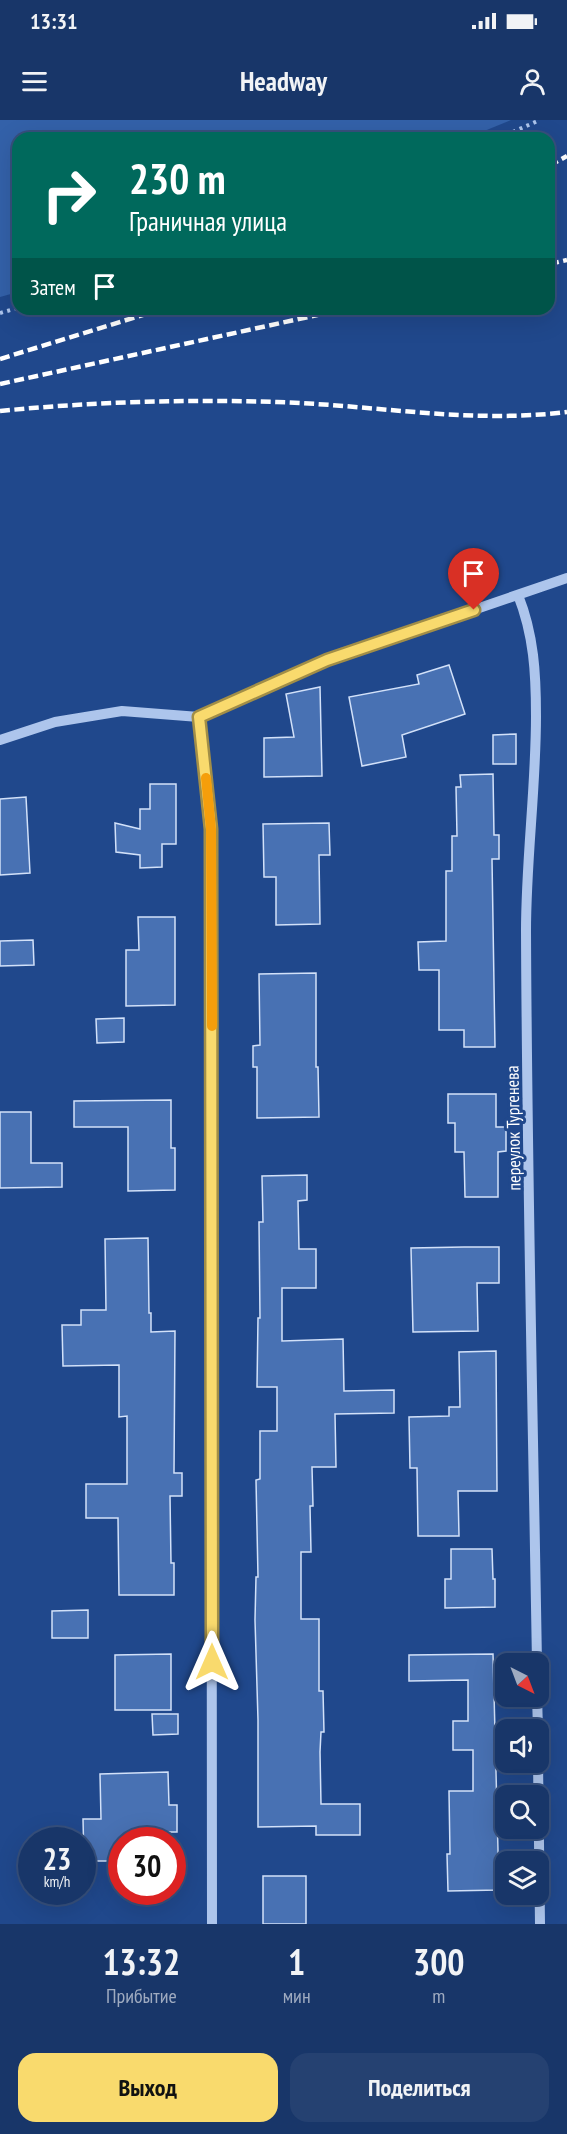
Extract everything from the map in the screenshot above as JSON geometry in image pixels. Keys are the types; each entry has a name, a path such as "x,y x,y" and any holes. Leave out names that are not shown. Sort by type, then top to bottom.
{"street":[{"path":"0,740 55,722 122,711 199,717 327,660 567,578"},
{"name":"переулок Тургенева","path":"518,595 527,617 534,654 536,686 536,755 526,928 537,1653"},
{"path":"199,717 211,829 212,1924"},
{"path":"538,1773 540,1924"}],"path":[{"path":"513,132 540,120"}],"shaded area":[{"path":"0,120 511,120 482,132 12,132 12,294 0,297"}],"building":[{"path":"449,665 465,714 402,735 406,757 362,766 349,697 419,684 417,675"},
{"path":"320,687 322,776 264,777 264,738 294,737 286,694"},
{"path":"516,734 516,764 493,764 493,735"},
{"path":"493,774 494,835 499,835 499,859 492,859 495,1047 464,1047 464,1030 439,1030 439,970 419,970 418,942 446,941 446,871 452,871 452,836 457,836 456,787 461,787 460,775"},
{"path":"150,784 176,784 176,844 162,844 162,867 140,868 140,855 116,852 115,823 140,829 140,809 150,809"},
{"path":"26,797 30,873 0,875 0,799"},
{"path":"329,823 330,855 319,855 320,924 276,925 276,877 264,877 263,824"},
{"path":"138,917 175,917 175,1005 126,1006 126,950 139,950"},
{"path":"33,940 34,965 0,966 0,941"},
{"path":"316,973 316,1067 318,1067 319,1117 257,1118 257,1067 253,1067 253,1046 260,1045 259,974"},
{"path":"124,1018 124,1042 97,1043 96,1019"},
{"path":"448,1094 496,1094 496,1127 506,1127 506,1151 498,1152 498,1197 465,1197 464,1152 455,1152 455,1123 448,1123"},
{"path":"171,1100 171,1148 175,1148 175,1190 128,1191 128,1127 74,1127 74,1101"},
{"path":"0,1112 31,1112 31,1163 62,1163 62,1187 0,1188"},
{"path":"307,1175 307,1200 298,1201 299,1249 316,1249 316,1288 282,1288 282,1341 343,1339 344,1391 394,1390 394,1413 335,1414 336,1467 312,1467 311,1552 301,1552 301,1619 319,1619 319,1691 323,1691 324,1732 321,1732 320,1752 321,1804 360,1804 360,1835 316,1835 316,1826 258,1827 255,1620 256,1577 258,1577 256,1480 260,1479 260,1431 277,1431 277,1387 257,1387 258,1318 260,1318 259,1222 263,1222 262,1176"},
{"path":"148,1238 151,1332 175,1331 174,1473 182,1473 182,1496 170,1496 174,1595 119,1595 118,1518 86,1518 86,1484 127,1484 127,1416 119,1417 119,1365 63,1366 62,1325 81,1325 81,1310 106,1310 105,1239"},
{"path":"499,1247 499,1283 477,1283 478,1331 413,1332 411,1248"},
{"path":"496,1351 497,1491 458,1491 459,1536 418,1536 417,1468 410,1468 409,1417 449,1416 449,1407 460,1407 459,1352"},
{"path":"451,1549 492,1549 495,1607 445,1608 445,1579 451,1579"},
{"path":"88,1610 88,1638 52,1638 52,1611"},
{"path":"171,1654 171,1710 115,1710 115,1655"},
{"path":"493,1654 496,1785 495,1839 498,1839 498,1851 495,1851 495,1890 448,1891 449,1791 473,1791 473,1750 453,1750 453,1721 468,1721 468,1680 409,1681 409,1655"},
{"path":"152,1714 178,1714 178,1734 153,1735"},
{"path":"168,1772 169,1805 177,1805 177,1827 108,1827 108,1861 96,1861 96,1827 83,1827 83,1819 101,1819 100,1774"},
{"path":"263,1876 306,1876 306,1924 263,1924"}],"railway":[{"path":"555,163 567,156"},
{"path":"555,263 567,260"},
{"path":"0,359 143,315"},
{"path":"0,384 317,315"},
{"path":"0,411 103,403 208,401 313,404 458,415 531,415 567,412"}],"slow traffic":[{"path":"206,778 211,829 212,1026"}],"route":[{"path":"212,1662 211,829 199,717 327,660 474,610"}]}
